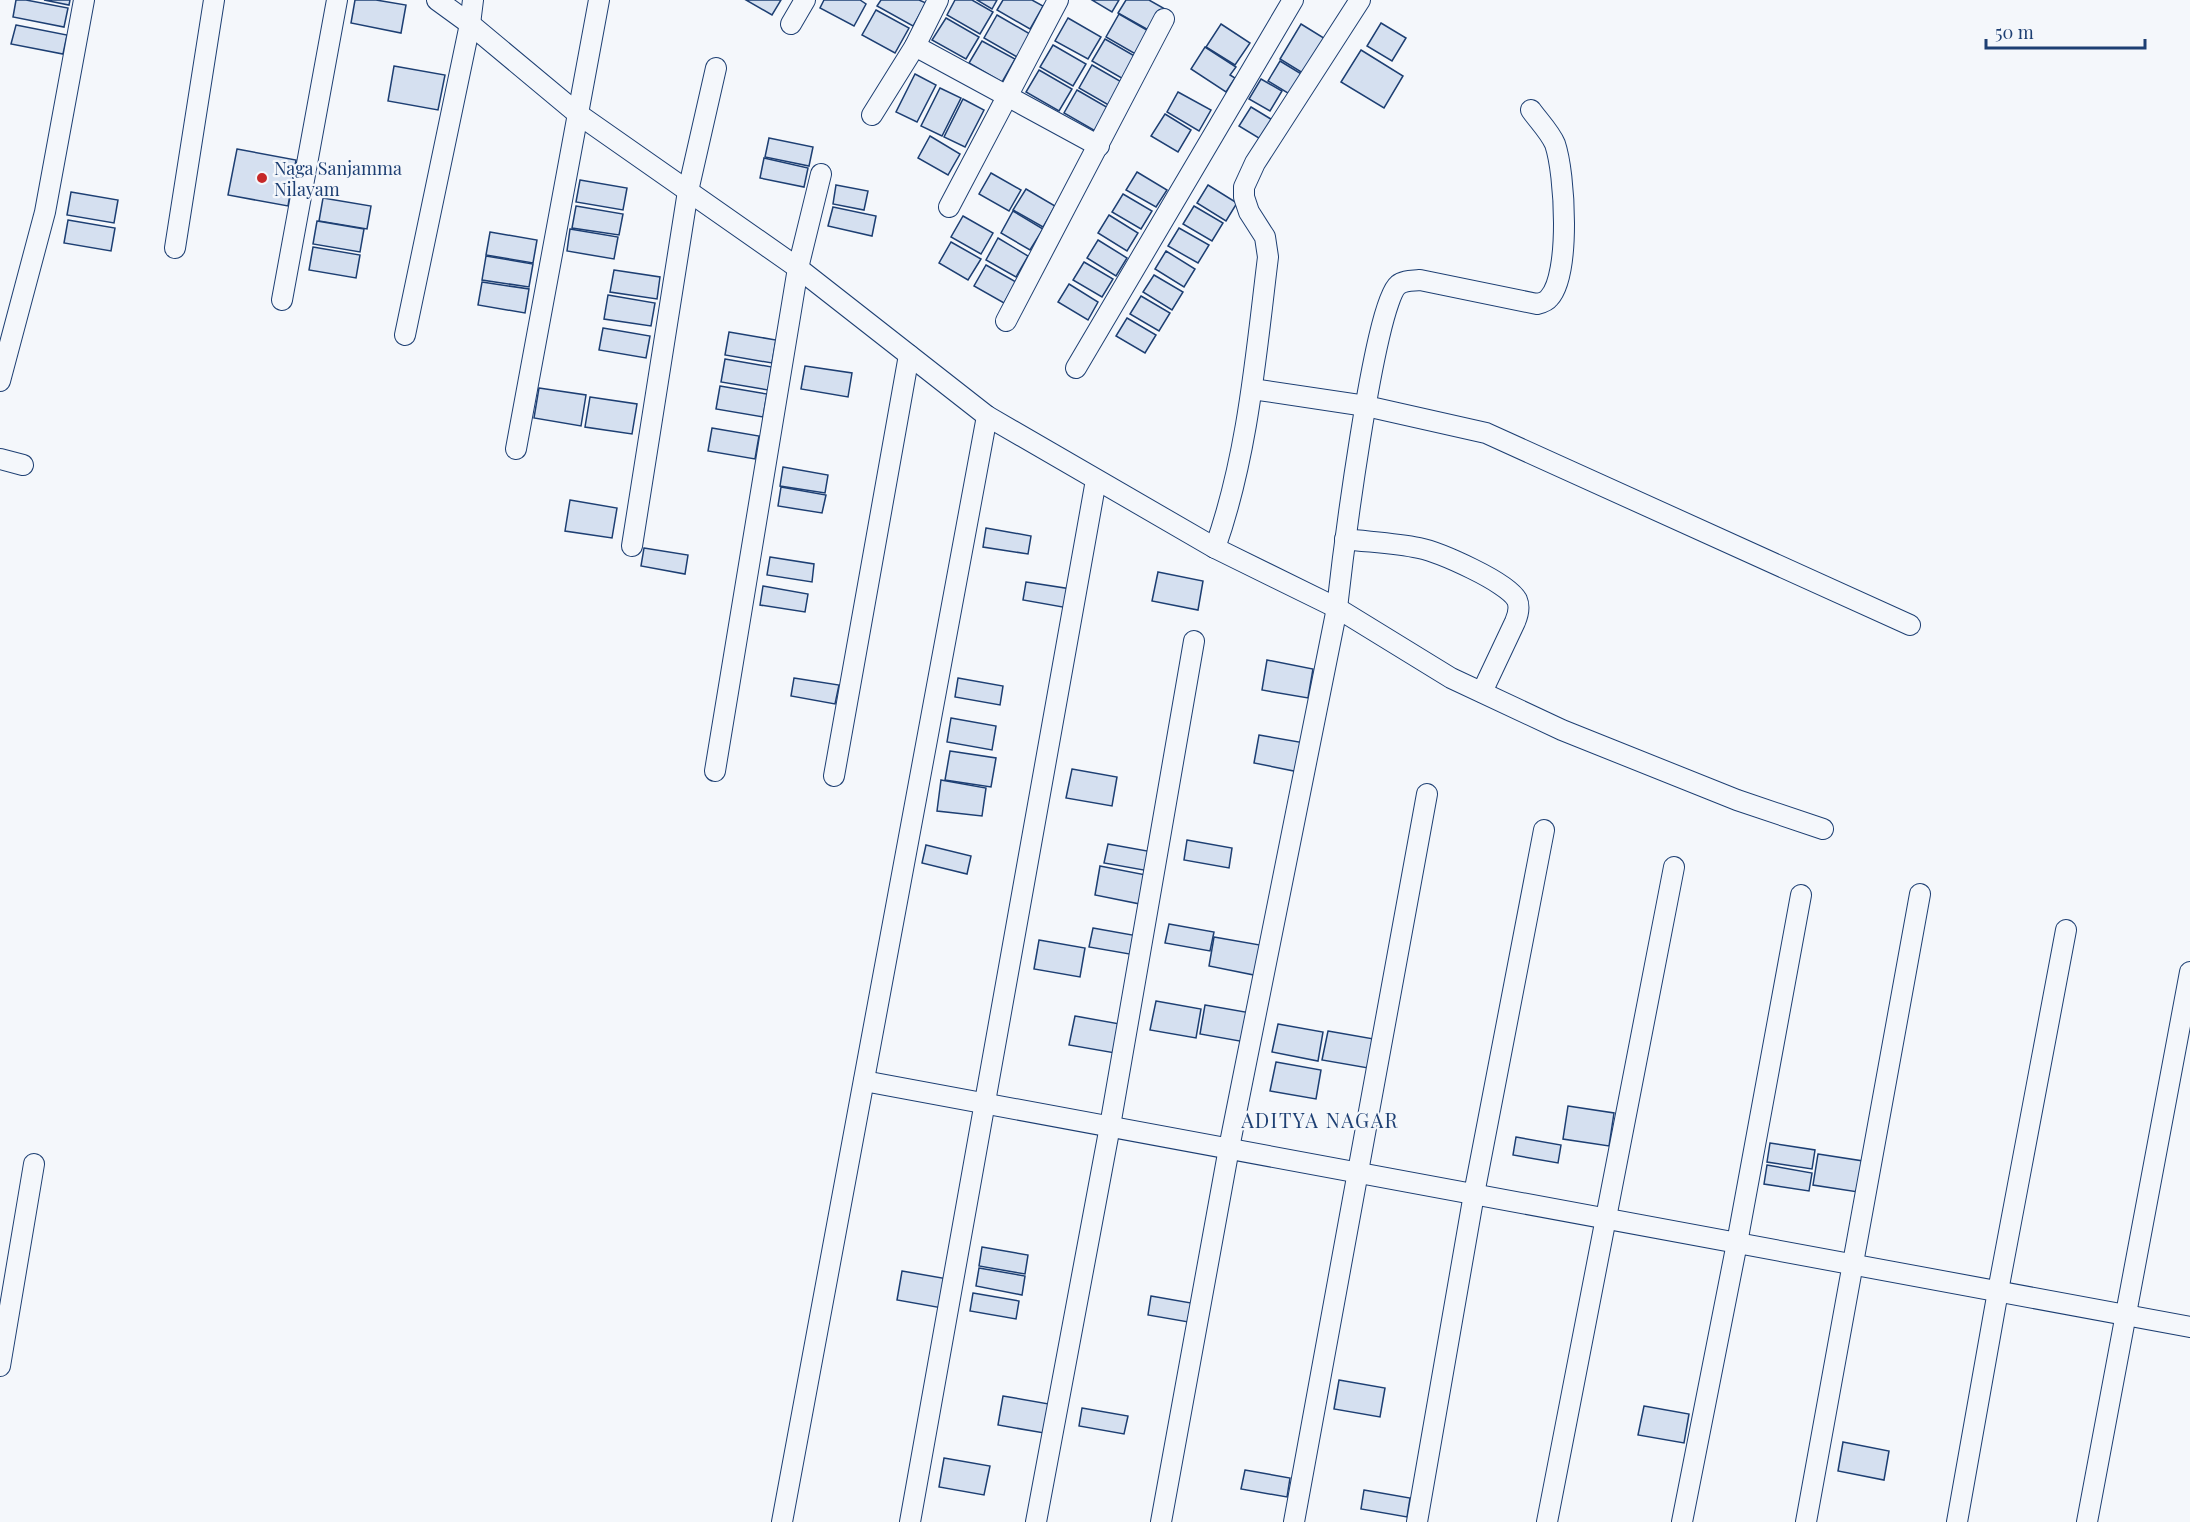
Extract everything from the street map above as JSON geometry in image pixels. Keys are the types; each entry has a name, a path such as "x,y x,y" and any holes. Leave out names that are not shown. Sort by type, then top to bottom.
{"street":[{"path":"0,381 45,212 84,0"},
{"path":"175,248 214,0"},
{"path":"282,300 337,0"},
{"path":"437,0 470,24 578,114 798,268 987,416 1215,548 1337,608 1451,678 1562,730 1737,800 1823,830"},
{"path":"405,335 470,24 472,0"},
{"path":"516,449 599,0"},
{"path":"790,24 805,0"},
{"path":"872,115 915,46 938,0"},
{"path":"949,207 1058,0"},
{"path":"1215,548 1236,474 1252,389 1268,257 1265,237 1250,212 1244,196 1244,187 1255,163 1360,0"},
{"path":"1076,368 1290,1"},
{"path":"1006,321 1164,19"},
{"path":"915,46 1099,146"},
{"path":"632,546 688,191 716,68"},
{"path":"1161,1522 1229,1148 1337,608 1345,539 1366,406 1384,316 1391,296 1398,285 1407,281 1420,280 1537,304 1548,300 1556,287 1563,251 1562,175 1554,142 1531,110"},
{"path":"715,771 798,268 821,174"},
{"path":"834,776 909,355"},
{"path":"1252,389 1366,406 1486,433 1910,625"},
{"path":"782,1522 987,416"},
{"path":"0,459 23,465"},
{"path":"910,1522 1096,480"},
{"path":"1345,539 1420,548 1463,563 1504,588 1517,599 1519,612 1482,692"},
{"path":"1036,1522 1110,1126 1194,641"},
{"path":"1294,1522 1427,794"},
{"path":"1417,1522 1474,1194 1544,830"},
{"path":"1546,1522 1674,867"},
{"path":"1806,1522 1920,894"},
{"path":"1682,1522 1737,1243 1801,895"},
{"path":"1957,1522 2066,930"},
{"path":"2087,1522 2190,972"},
{"path":"864,1081 2190,1327"},
{"path":"0,1366 34,1164"}],"building":[{"path":"16,0 68,8 64,27 13,17"},
{"path":"44,0 70,0 69,5"},
{"path":"355,0 376,0 406,5 401,33 351,23"},
{"path":"746,0 781,0 772,15"},
{"path":"824,0 860,0 866,4 854,26 820,8"},
{"path":"881,0 919,0 926,3 913,26 877,6"},
{"path":"955,0 972,0 993,12 980,34 947,15"},
{"path":"977,0 997,0 992,9"},
{"path":"1003,0 1032,0 1043,6 1030,29 997,10"},
{"path":"1092,0 1119,0 1112,12"},
{"path":"1126,0 1149,0 1165,9 1152,32 1118,13"},
{"path":"876,10 909,28 895,53 862,35"},
{"path":"1119,14 1152,33 1139,56 1106,37"},
{"path":"997,15 1030,34 1017,57 984,38"},
{"path":"946,18 979,37 966,59 932,40"},
{"path":"1068,18 1101,37 1088,59 1055,41"},
{"path":"1381,23 1406,38 1392,61 1367,46"},
{"path":"1221,24 1250,43 1235,65 1206,47"},
{"path":"1301,24 1327,40 1306,75 1280,59"},
{"path":"16,25 67,35 63,54 11,44"},
{"path":"1105,39 1138,58 1125,80 1092,61"},
{"path":"982,41 1015,59 1002,82 969,63"},
{"path":"1053,45 1086,64 1073,86 1040,67"},
{"path":"1205,47 1236,67 1230,75 1235,78 1226,92 1191,69"},
{"path":"1361,50 1403,76 1384,108 1341,82"},
{"path":"1280,61 1308,78 1296,98 1268,81"},
{"path":"1092,65 1125,84 1112,107 1079,88"},
{"path":"394,66 445,75 438,110 388,101"},
{"path":"1039,70 1072,89 1059,111 1026,92"},
{"path":"915,74 936,85 917,122 896,112"},
{"path":"1261,79 1282,91 1270,111 1249,99"},
{"path":"940,88 961,98 942,136 921,126"},
{"path":"1077,90 1110,109 1097,132 1064,113"},
{"path":"1178,92 1211,110 1199,131 1167,112"},
{"path":"963,99 984,110 965,147 944,137"},
{"path":"1251,107 1279,124 1267,143 1239,126"},
{"path":"1165,114 1191,130 1178,152 1151,136"},
{"path":"930,136 960,154 948,175 918,158"},
{"path":"769,138 813,147 809,166 765,157"},
{"name":"Naga Sanjamma Nilayam","path":"237,149 296,160 288,206 228,195"},
{"path":"764,158 808,168 804,187 760,178"},
{"path":"1137,172 1167,190 1156,207 1126,190"},
{"path":"991,173 1021,190 1009,211 979,194"},
{"path":"580,180 627,188 623,210 576,202"},
{"path":"836,185 868,191 864,210 833,204"},
{"path":"1208,185 1237,203 1226,221 1197,203"},
{"path":"1026,189 1055,206 1043,227 1013,210"},
{"path":"71,192 118,200 114,223 67,215"},
{"path":"1123,194 1152,211 1141,229 1112,212"},
{"path":"323,198 371,206 367,229 319,221"},
{"path":"576,206 623,214 619,235 572,228"},
{"path":"1194,206 1223,223 1212,241 1183,224"},
{"path":"833,207 876,216 872,236 828,226"},
{"path":"1013,211 1043,229 1030,250 1001,233"},
{"path":"1109,215 1138,233 1127,251 1098,233"},
{"path":"963,216 993,233 981,254 951,237"},
{"path":"68,220 115,228 111,251 64,243"},
{"path":"317,221 364,229 360,252 313,244"},
{"path":"1179,228 1209,245 1198,263 1168,246"},
{"path":"570,229 618,237 614,259 567,251"},
{"path":"490,232 537,240 533,263 486,255"},
{"path":"998,238 1028,256 1016,277 986,260"},
{"path":"1098,240 1127,258 1116,276 1087,258"},
{"path":"951,242 981,259 968,280 939,263"},
{"path":"313,247 360,255 356,278 309,270"},
{"path":"1166,251 1195,269 1184,287 1155,269"},
{"path":"486,256 533,264 529,287 482,280"},
{"path":"1084,262 1113,279 1102,297 1073,280"},
{"path":"986,265 1016,282 1004,303 974,286"},
{"path":"614,270 660,277 657,299 610,292"},
{"path":"1154,275 1183,292 1172,310 1143,292"},
{"path":"482,282 529,289 525,313 478,305"},
{"path":"1069,284 1098,302 1088,320 1058,302"},
{"path":"608,295 655,303 651,326 604,319"},
{"path":"1141,296 1170,313 1159,331 1130,314"},
{"path":"1127,318 1156,335 1145,353 1116,336"},
{"path":"603,328 650,336 646,358 599,350"},
{"path":"729,332 776,340 772,363 725,355"},
{"path":"725,359 772,367 768,390 721,382"},
{"path":"805,366 852,373 848,397 801,389"},
{"path":"720,386 767,394 763,417 716,409"},
{"path":"539,388 586,395 581,426 534,418"},
{"path":"590,397 637,404 632,434 585,427"},
{"path":"712,428 759,436 755,459 708,451"},
{"path":"783,467 828,475 825,493 780,486"},
{"path":"781,487 826,495 822,513 778,506"},
{"path":"570,500 617,508 612,538 565,531"},
{"path":"986,528 1031,536 1028,554 983,547"},
{"path":"644,548 688,555 685,574 641,566"},
{"path":"770,557 814,564 812,582 767,575"},
{"path":"1158,572 1203,581 1198,610 1152,601"},
{"path":"1026,582 1071,589 1068,608 1023,600"},
{"path":"763,586 808,594 805,612 760,605"},
{"path":"1267,660 1313,669 1308,698 1262,690"},
{"path":"794,678 839,685 835,704 791,696"},
{"path":"958,678 1003,686 1000,705 955,697"},
{"path":"951,718 996,726 992,750 947,742"},
{"path":"1259,735 1305,743 1299,772 1254,763"},
{"path":"950,751 996,758 991,787 945,780"},
{"path":"1072,769 1117,777 1112,806 1066,798"},
{"path":"941,780 986,788 982,816 937,811"},
{"path":"1187,840 1232,848 1229,868 1184,860"},
{"path":"1108,844 1153,852 1149,871 1104,863"},
{"path":"926,845 971,856 967,874 922,863"},
{"path":"1100,866 1146,875 1140,904 1095,895"},
{"path":"1169,924 1214,932 1210,951 1165,943"},
{"path":"1093,928 1138,936 1135,955 1089,947"},
{"path":"1214,937 1260,945 1254,975 1209,966"},
{"path":"1039,940 1085,948 1080,977 1034,969"},
{"path":"1156,1001 1201,1009 1196,1038 1150,1030"},
{"path":"1205,1005 1251,1013 1245,1042 1200,1034"},
{"path":"1075,1016 1120,1024 1115,1053 1069,1045"},
{"path":"1278,1024 1323,1032 1318,1061 1272,1052"},
{"path":"1328,1031 1374,1039 1368,1068 1322,1060"},
{"path":"1276,1062 1321,1070 1316,1099 1270,1091"},
{"path":"1568,1106 1614,1113 1609,1146 1563,1139"},
{"path":"1516,1137 1561,1145 1558,1163 1513,1155"},
{"path":"1770,1143 1815,1150 1812,1169 1767,1162"},
{"path":"1818,1154 1863,1161 1858,1192 1813,1185"},
{"path":"1767,1165 1812,1173 1809,1191 1764,1184"},
{"path":"982,1247 1028,1255 1025,1274 979,1266"},
{"path":"979,1268 1025,1276 1022,1295 976,1286"},
{"path":"902,1271 948,1279 942,1308 897,1300"},
{"path":"973,1293 1019,1301 1016,1319 970,1311"},
{"path":"1151,1296 1197,1304 1194,1323 1148,1315"},
{"path":"1339,1380 1385,1388 1380,1417 1334,1409"},
{"path":"1003,1396 1049,1404 1044,1433 998,1425"},
{"path":"1644,1406 1689,1414 1684,1443 1638,1435"},
{"path":"1082,1408 1128,1416 1124,1434 1079,1426"},
{"path":"1843,1442 1889,1451 1884,1480 1838,1471"},
{"path":"944,1458 990,1466 984,1495 939,1487"},
{"path":"1245,1470 1290,1478 1287,1497 1241,1489"},
{"path":"1364,1490 1410,1498 1407,1517 1361,1509"}],"place":[{"name":"Naga Sanjamma Nilayam","path":"262,178"}],"district":[{"name":"ADITYA NAGAR","path":"1320,1119"}]}
